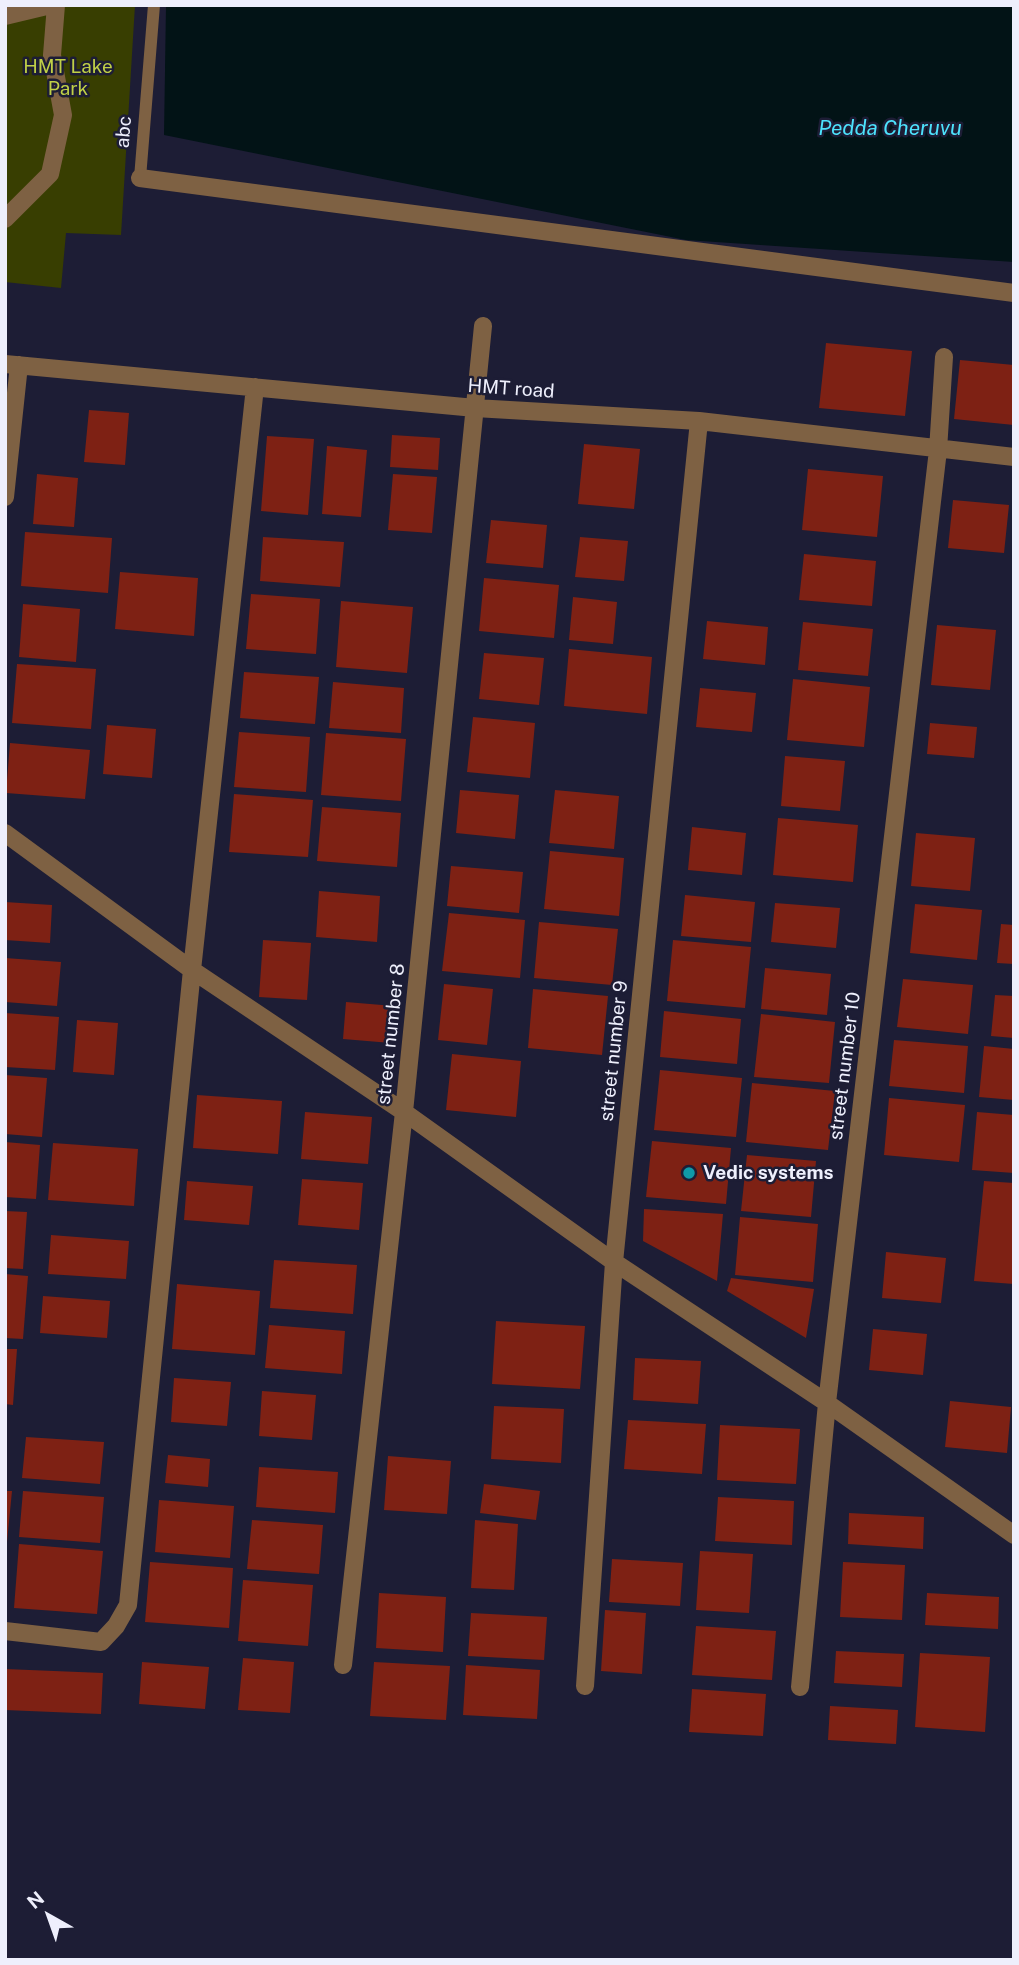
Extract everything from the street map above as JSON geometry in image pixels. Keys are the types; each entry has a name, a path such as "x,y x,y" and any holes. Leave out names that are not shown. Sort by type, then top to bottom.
{"street":[{"path":"5,16 54,5 52,55 64,115 50,174 5,219"},
{"path":"140,178 1014,293"},
{"name":"street number 8","path":"343,1665 404,1112 483,326"},
{"name":"street number 10","path":"800,1687 827,1403 938,450 944,357"},
{"path":"5,497 12,365"},
{"name":"HMT road","path":"12,365 475,408 699,421 1014,457"},
{"path":"5,1631 101,1642 116,1626 128,1605 192,970 255,387"},
{"name":"street number 9","path":"585,1686 614,1262 699,421"},
{"path":"5,834 192,970 404,1112 614,1262 827,1403 1014,1535"}],"lane":[{"name":"abc","path":"140,178 154,5"}],"green space":[{"name":"HMT Lake Park","path":"5,5 135,5 121,235 66,233 61,288 5,282"}],"water":[{"name":"Pedda Cheruvu","path":"166,5 1014,5 1014,262 686,240 164,135"}],"building":[{"path":"826,343 912,351 905,416 819,408"},
{"path":"960,360 1014,365 1014,425 954,419"},
{"path":"89,410 129,413 125,465 84,462"},
{"path":"392,435 440,438 438,470 390,467"},
{"path":"267,436 314,439 308,515 261,511"},
{"path":"584,444 640,449 634,509 578,504"},
{"path":"327,446 367,450 361,517 322,514"},
{"path":"808,469 883,476 877,537 802,530"},
{"path":"37,474 78,478 74,527 33,524"},
{"path":"393,474 437,477 432,533 388,530"},
{"path":"953,500 1009,505 1004,553 948,548"},
{"path":"491,520 547,525 543,568 486,563"},
{"path":"25,532 112,538 108,593 21,586"},
{"path":"263,537 344,542 340,587 260,581"},
{"path":"580,537 628,541 624,581 575,577"},
{"path":"804,554 876,561 872,606 799,600"},
{"path":"120,572 198,578 194,636 115,629"},
{"path":"484,578 559,585 554,638 479,631"},
{"path":"251,594 320,599 316,654 246,649"},
{"path":"573,597 617,602 613,644 569,640"},
{"path":"341,601 413,607 407,673 336,667"},
{"path":"23,604 80,609 76,662 19,657"},
{"path":"707,621 768,627 765,665 703,659"},
{"path":"803,622 873,629 868,676 798,670"},
{"path":"937,625 996,630 990,690 931,685"},
{"path":"569,649 652,657 647,714 564,706"},
{"path":"484,653 544,658 539,705 479,699"},
{"path":"17,664 96,669 91,729 12,723"},
{"path":"244,672 319,677 315,724 240,718"},
{"path":"793,679 870,687 864,747 787,740"},
{"path":"333,682 404,688 401,733 329,728"},
{"path":"700,688 756,693 752,732 696,727"},
{"path":"473,717 535,723 530,778 467,772"},
{"path":"930,723 977,727 974,758 927,754"},
{"path":"107,725 156,729 152,778 103,774"},
{"path":"239,732 310,737 306,792 234,787"},
{"path":"326,733 406,739 401,801 321,795"},
{"path":"10,743 90,750 85,799 6,793"},
{"path":"785,756 845,761 840,811 781,806"},
{"path":"460,790 519,795 515,839 456,833"},
{"path":"555,790 619,796 614,849 549,843"},
{"path":"234,794 313,800 308,857 229,852"},
{"path":"322,807 401,813 397,867 317,861"},
{"path":"778,818 858,825 853,882 773,875"},
{"path":"692,827 746,833 742,875 688,870"},
{"path":"916,833 975,838 970,891 911,886"},
{"path":"550,851 624,858 619,916 544,909"},
{"path":"451,866 523,872 519,913 447,906"},
{"path":"319,891 380,896 377,942 316,937"},
{"path":"685,895 755,902 751,942 681,936"},
{"path":"5,902 52,905 50,943 5,940"},
{"path":"775,903 840,908 836,948 771,942"},
{"path":"915,904 982,910 977,960 910,953"},
{"path":"449,913 525,920 520,978 442,971"},
{"path":"539,922 618,929 612,985 534,978"},
{"path":"1001,924 1014,925 1014,964 997,963"},
{"path":"263,940 311,943 307,1000 259,997"},
{"path":"673,940 751,947 745,1008 667,1001"},
{"path":"5,958 61,962 57,1006 5,1002"},
{"path":"765,968 831,974 827,1015 761,1009"},
{"path":"903,979 973,985 968,1034 897,1027"},
{"path":"444,984 493,989 487,1045 438,1040"},
{"path":"533,989 608,996 602,1055 528,1048"},
{"path":"995,995 1014,996 1014,1038 991,1036"},
{"path":"346,1002 394,1006 391,1043 343,1039"},
{"path":"664,1011 741,1019 737,1064 660,1057"},
{"path":"5,1013 59,1017 55,1070 5,1067"},
{"path":"761,1014 835,1022 829,1083 754,1077"},
{"path":"77,1020 118,1023 114,1075 73,1072"},
{"path":"894,1040 968,1046 964,1093 889,1086"},
{"path":"984,1046 1014,1049 1014,1100 979,1097"},
{"path":"452,1054 521,1061 516,1117 446,1110"},
{"path":"660,1070 742,1078 736,1137 654,1130"},
{"path":"5,1075 47,1078 42,1137 5,1134"},
{"path":"752,1083 835,1091 828,1150 746,1142"},
{"path":"197,1095 282,1101 278,1154 193,1148"},
{"path":"889,1098 965,1105 959,1162 884,1155"},
{"path":"305,1112 372,1117 368,1164 301,1159"},
{"path":"977,1112 1014,1115 1014,1173 972,1170"},
{"name":"Vedic systems","path":"652,1141 731,1148 726,1204 646,1197"},
{"path":"5,1142 40,1145 36,1199 5,1197"},
{"path":"53,1143 138,1149 134,1206 48,1200"},
{"path":"747,1155 816,1161 811,1217 741,1211"},
{"path":"302,1179 363,1183 359,1230 298,1225"},
{"path":"187,1181 253,1186 249,1225 184,1220"},
{"path":"984,1181 1014,1183 1014,1284 974,1281"},
{"path":"644,1209 723,1214 717,1281 643,1241"},
{"path":"5,1211 27,1212 23,1269 5,1268"},
{"path":"740,1217 818,1224 813,1282 735,1275"},
{"path":"51,1235 129,1241 126,1279 48,1274"},
{"path":"886,1252 946,1258 941,1303 882,1298"},
{"path":"274,1260 357,1265 353,1314 270,1308"},
{"path":"5,1274 28,1276 23,1339 5,1338"},
{"path":"731,1278 814,1289 806,1338 727,1291"},
{"path":"177,1284 260,1291 255,1355 172,1349"},
{"path":"43,1296 110,1301 107,1338 40,1333"},
{"path":"496,1321 585,1326 580,1389 492,1384"},
{"path":"269,1325 345,1331 342,1374 265,1368"},
{"path":"873,1329 927,1334 923,1375 869,1370"},
{"path":"5,1349 17,1349 13,1405 5,1404"},
{"path":"635,1358 701,1361 698,1404 633,1400"},
{"path":"174,1378 231,1382 227,1426 171,1422"},
{"path":"262,1391 316,1395 312,1440 259,1436"},
{"path":"950,1401 1011,1407 1007,1453 945,1447"},
{"path":"494,1406 564,1409 561,1463 491,1459"},
{"path":"628,1420 706,1424 702,1474 624,1469"},
{"path":"720,1425 800,1429 796,1484 717,1480"},
{"path":"26,1437 104,1442 100,1484 22,1478"},
{"path":"168,1455 210,1459 208,1487 165,1483"},
{"path":"388,1456 451,1461 447,1514 384,1510"},
{"path":"259,1467 338,1472 335,1513 256,1507"},
{"path":"484,1484 540,1491 536,1520 480,1513"},
{"path":"5,1491 12,1491 7,1542 5,1542"},
{"path":"23,1491 104,1497 100,1543 19,1537"},
{"path":"718,1497 794,1501 792,1545 715,1541"},
{"path":"159,1500 234,1506 230,1558 155,1552"},
{"path":"849,1513 924,1517 923,1549 848,1544"},
{"path":"252,1520 323,1525 319,1574 247,1569"},
{"path":"475,1520 518,1524 514,1590 471,1588"},
{"path":"19,1544 103,1551 97,1614 14,1608"},
{"path":"700,1551 753,1554 749,1613 696,1610"},
{"path":"612,1559 683,1563 680,1606 609,1602"},
{"path":"150,1562 233,1568 229,1628 145,1622"},
{"path":"843,1562 905,1565 902,1620 840,1617"},
{"path":"243,1580 313,1585 308,1646 238,1641"},
{"path":"379,1593 446,1597 443,1652 376,1648"},
{"path":"927,1593 999,1597 998,1629 925,1625"},
{"path":"605,1610 646,1613 642,1674 601,1671"},
{"path":"471,1613 547,1617 544,1660 468,1656"},
{"path":"696,1626 776,1631 772,1680 692,1675"},
{"path":"836,1651 904,1654 902,1687 834,1683"},
{"path":"920,1653 990,1657 985,1732 915,1727"},
{"path":"243,1658 294,1662 290,1713 238,1710"},
{"path":"142,1662 209,1667 205,1709 139,1704"},
{"path":"374,1662 450,1666 446,1720 370,1716"},
{"path":"466,1665 540,1670 537,1719 463,1715"},
{"path":"5,1669 103,1673 101,1714 5,1710"},
{"path":"692,1689 766,1694 763,1736 689,1732"},
{"path":"830,1706 898,1710 896,1744 828,1740"}],"place":[{"name":"Vedic systems","path":"689,1173"}]}
